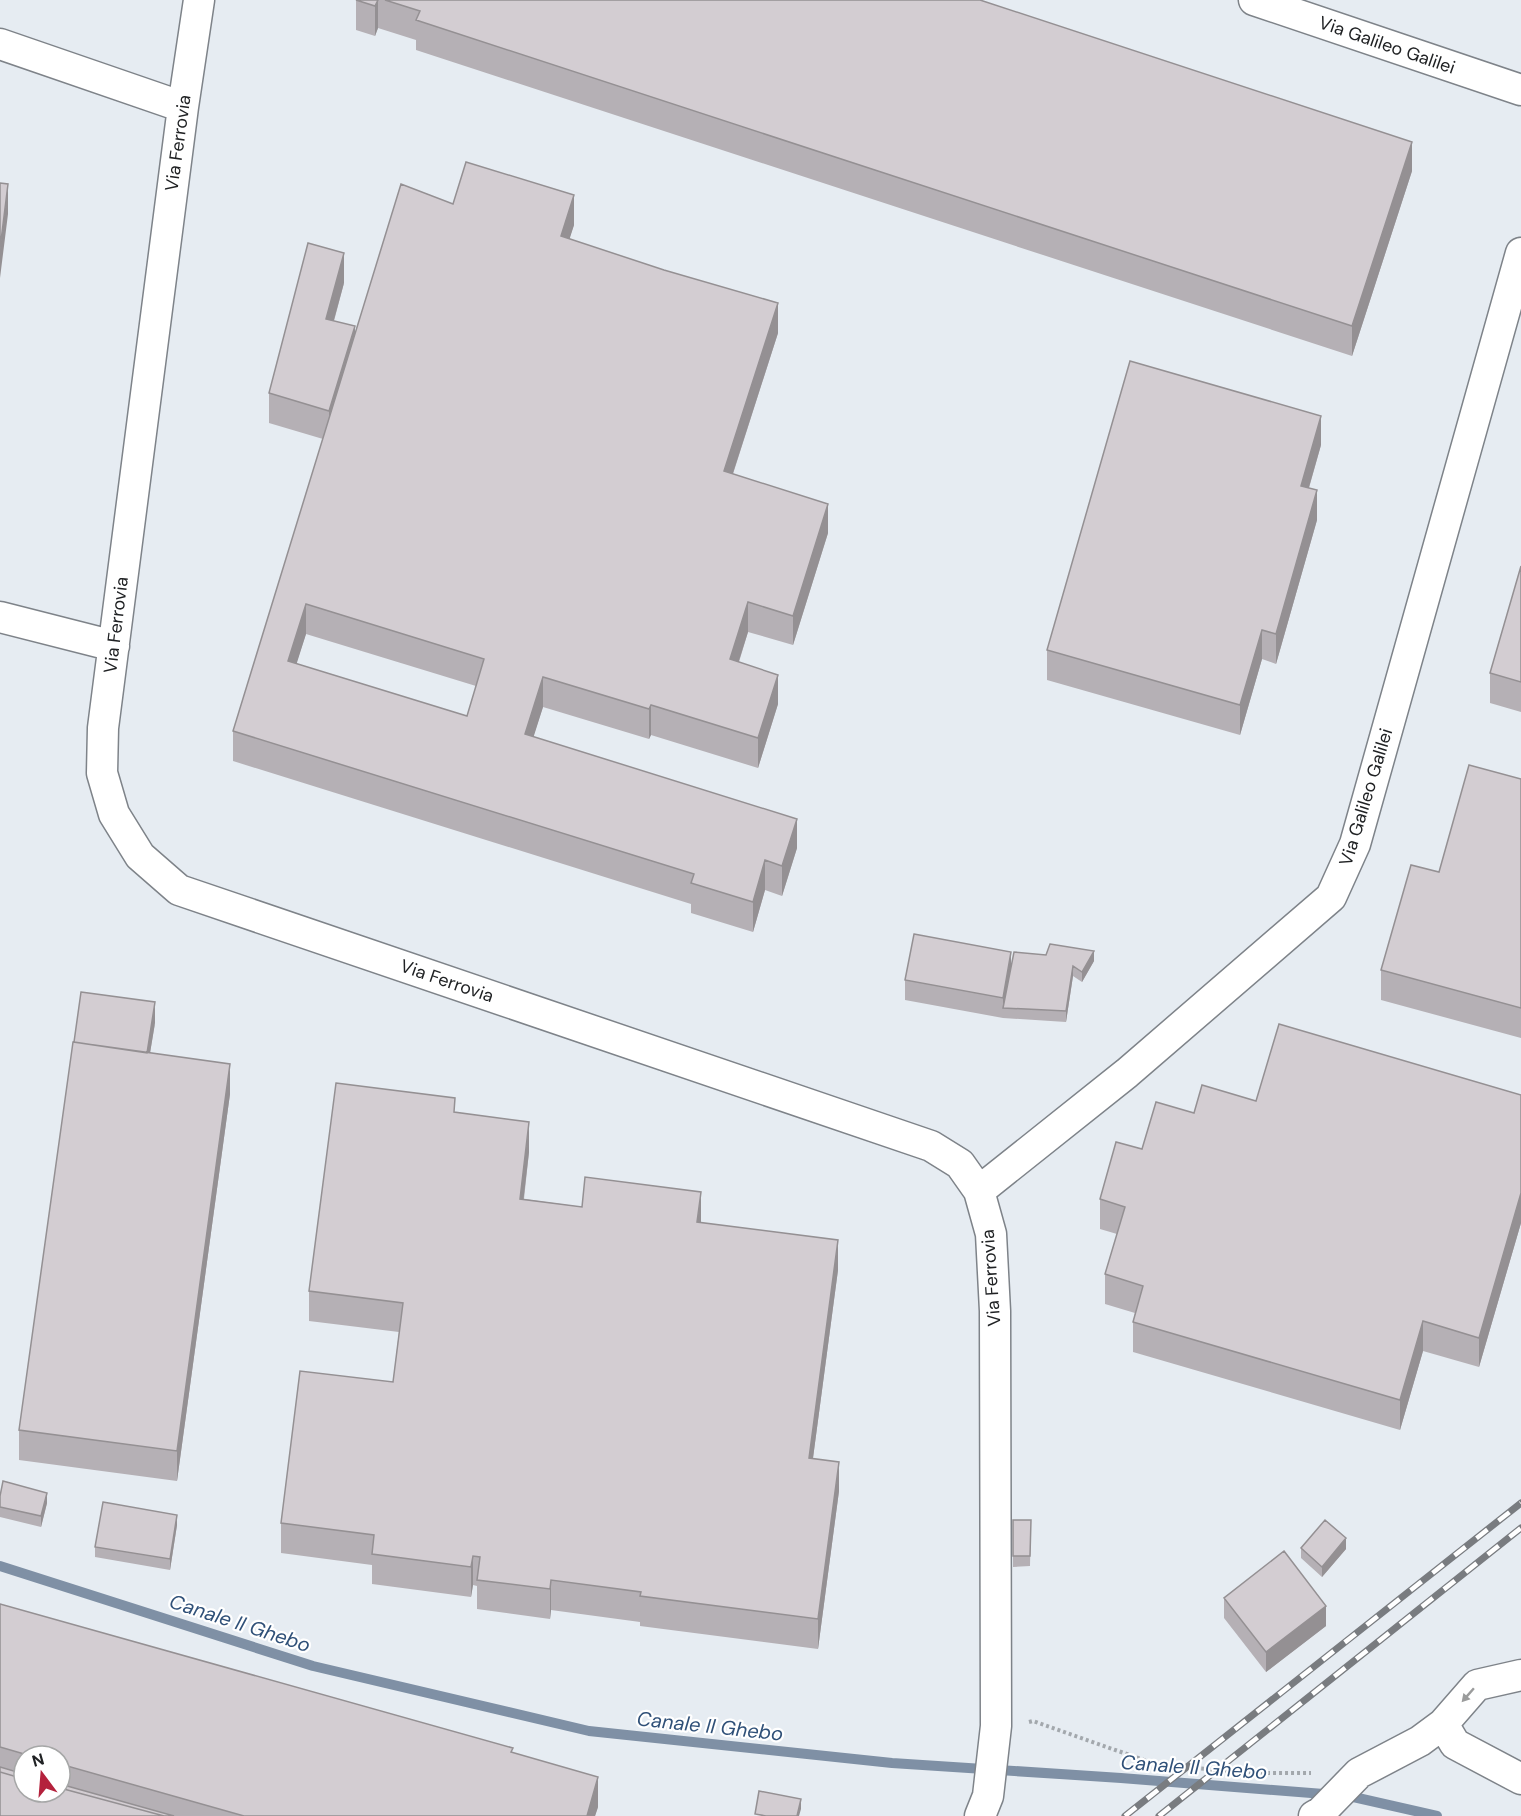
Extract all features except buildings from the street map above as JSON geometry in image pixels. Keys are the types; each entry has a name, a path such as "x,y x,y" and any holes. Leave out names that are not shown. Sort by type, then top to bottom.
{"street":[{"name":"Via Ferrovia","path":"199,0 183,107 103,728 102,773 114,814 140,856 179,890 931,1146 960,1164 979,1191 991,1234 995,1311 995,1739 984,1806"},
{"name":"Via Galileo Galilei","path":"1254,0 1521,90"},
{"path":"0,44 183,107"},
{"name":"Via Galileo Galilei","path":"979,1191 1127,1073 1331,897 1355,844 1521,253"},
{"path":"0,617 114,646"},
{"path":"1317,1814 1359,1773 1420,1741 1443,1724 1477,1685 1521,1675"},
{"path":"1443,1724 1455,1743 1521,1779"}],"path":[{"path":"995,1739 1033,1721 1158,1765 1255,1773"}],"waterway":[{"name":"Canale Il Ghebo","path":"0,1566 313,1666 589,1731 892,1763 1349,1796 1437,1816"}],"railway":[{"path":"1125,1816 1521,1503"},
{"path":"1159,1816 1521,1528"}]}
